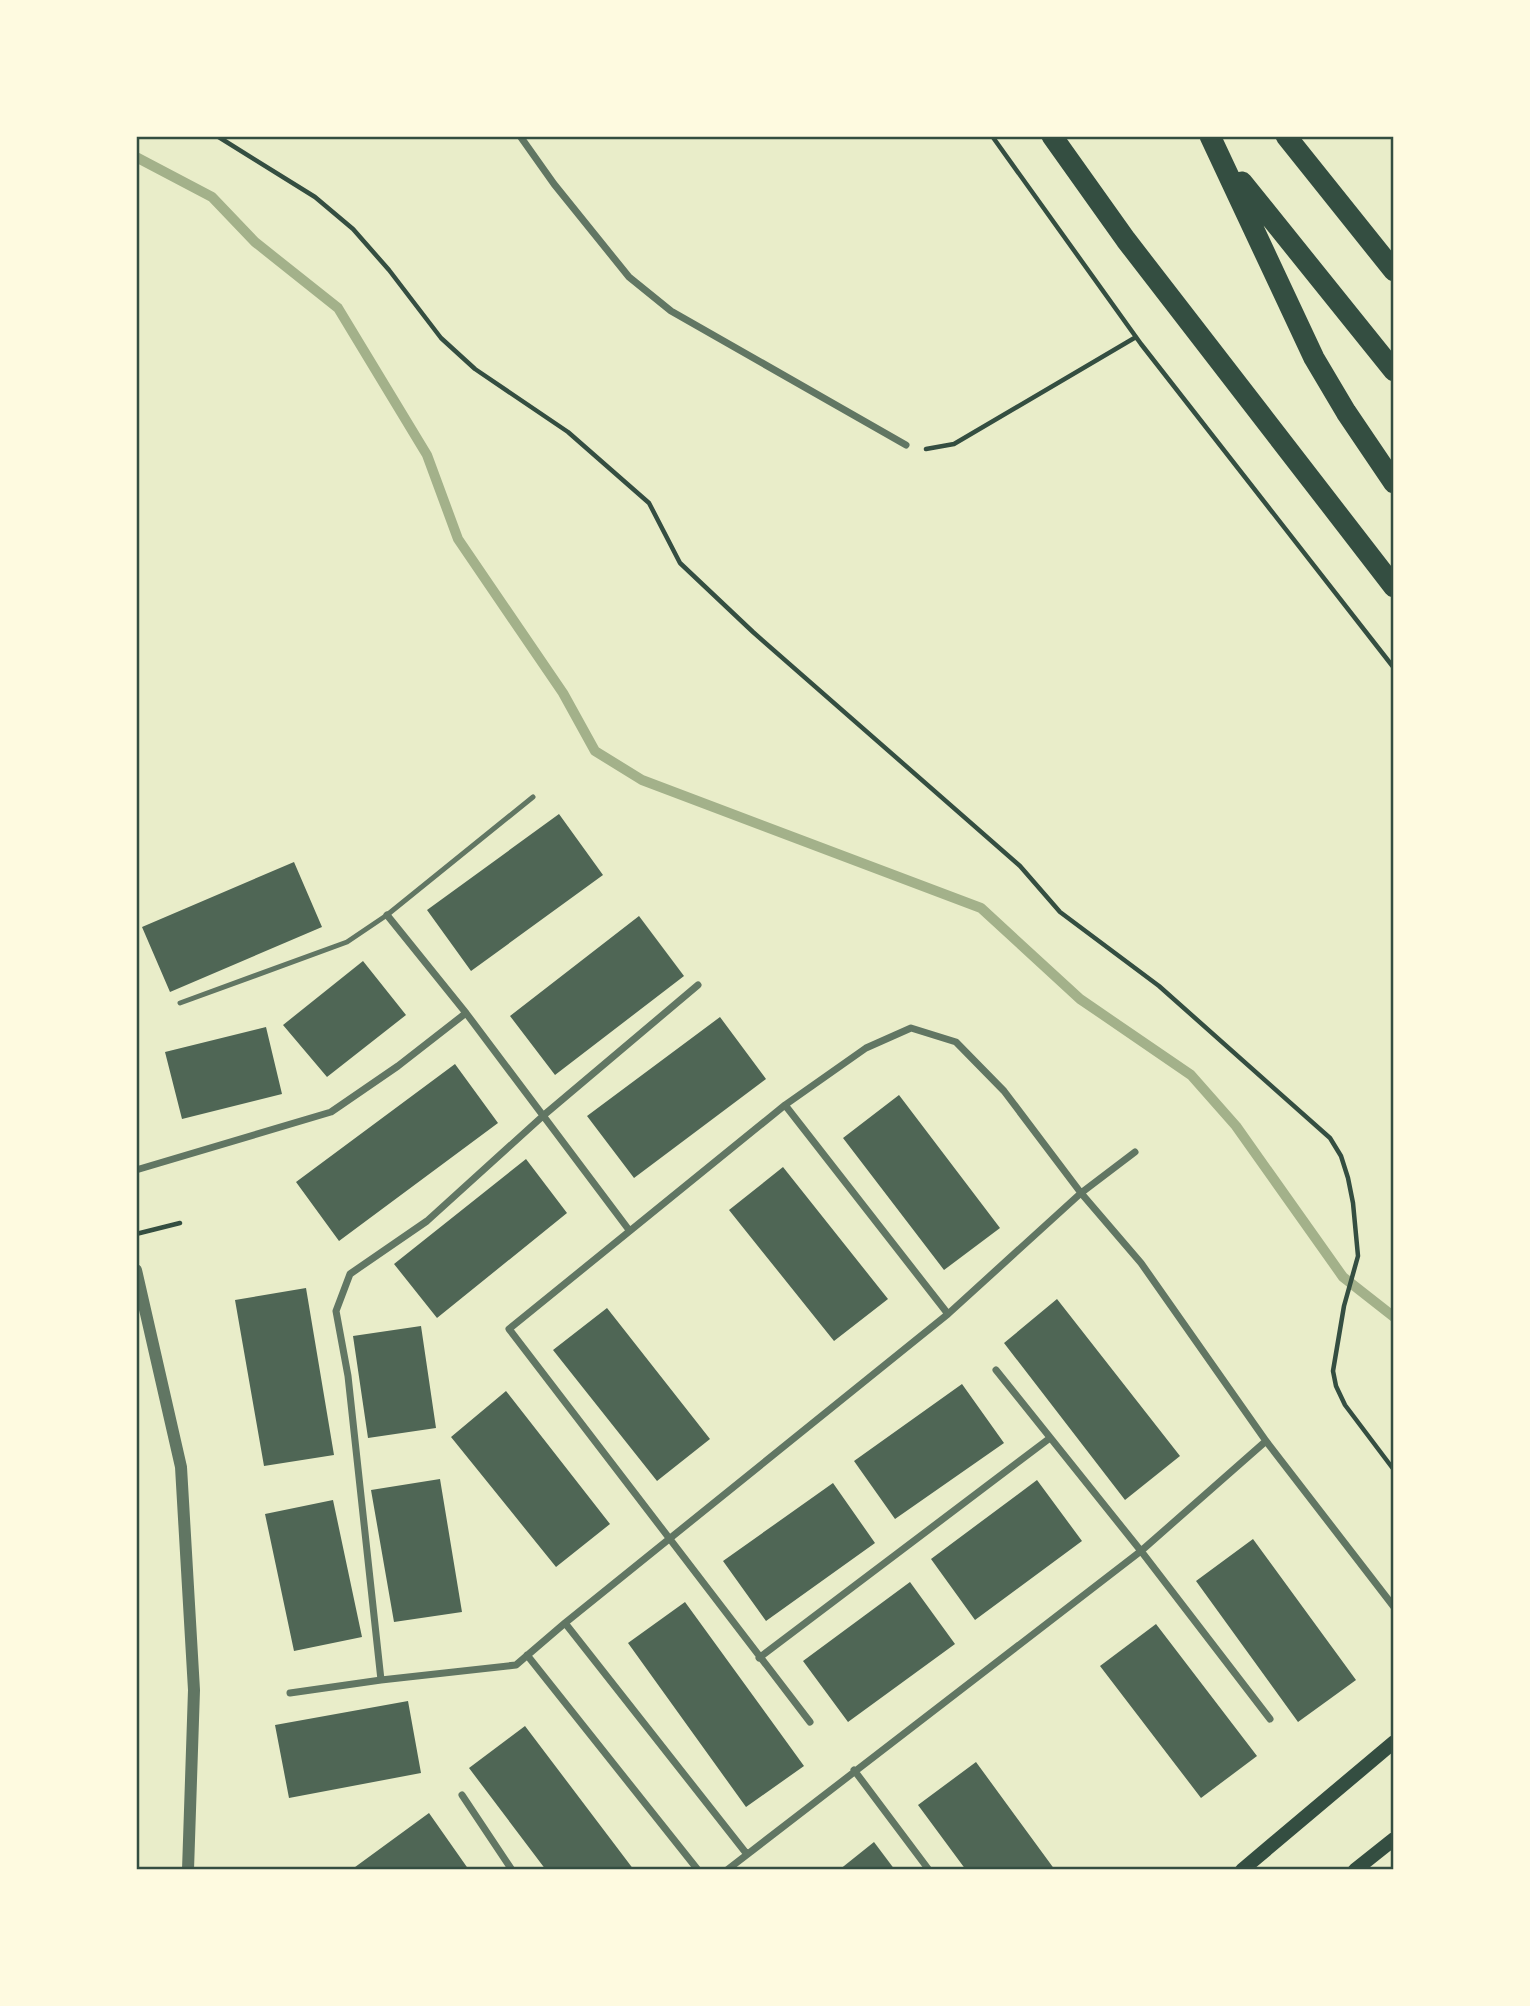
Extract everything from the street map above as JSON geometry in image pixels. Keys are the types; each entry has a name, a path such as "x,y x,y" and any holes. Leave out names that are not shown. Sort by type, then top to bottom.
{"highway":[{"path":"1052,136 1126,240 1394,587"},
{"path":"1205,136 1394,370"},
{"path":"1210,136 1314,358 1346,412 1394,483"},
{"path":"1286,136 1394,271"}],"main road":[{"path":"1242,1870 1394,1742"},
{"path":"1355,1870 1394,1839"}],"street":[{"path":"520,136 554,184 629,277 671,311 906,445"},
{"path":"387,915 466,1013 629,1230"},
{"path":"381,1680 348,1376 335,1311 350,1274 426,1221 544,1115 698,985"},
{"path":"136,1170 331,1112 398,1066 466,1013"},
{"path":"810,1722 509,1329 785,1105 866,1048 911,1028 956,1042 1004,1091 1081,1193 1141,1264 1266,1441 1394,1606"},
{"path":"785,1105 948,1314"},
{"path":"290,1693 516,1665 948,1314 1081,1193 1135,1152"},
{"path":"136,1270 181,1466 194,1690 188,1870"},
{"path":"996,1370 1141,1551 1270,1719"},
{"path":"759,1658 1050,1438"},
{"path":"727,1870 1141,1551 1266,1441"},
{"path":"565,1623 746,1853"},
{"path":"527,1655 698,1870"},
{"path":"854,1770 929,1870"},
{"path":"462,1795 512,1870"}],"lane":[{"path":"180,1003 347,942 387,915 533,796"}],"path":[{"path":"217,136 315,197 353,229 389,270 441,338 475,369 568,432 649,503 680,563 753,632 1020,866 1060,912 1159,986 1330,1138 1341,1156 1348,1178 1359,1256 1344,1306 1333,1371 1336,1386 1346,1405 1394,1470"},
{"path":"992,136 1136,337 1394,668"},
{"path":"906,445 929,449 954,444 1136,337"},
{"path":"136,1234 180,1223"}],"building":[{"path":"559,814 603,875 471,971 427,910"},
{"path":"294,862 322,927 170,992 142,927"},
{"path":"639,916 684,976 555,1075 510,1016"},
{"path":"363,961 406,1015 327,1077 283,1025"},
{"path":"720,1017 766,1079 634,1178 587,1116"},
{"path":"266,1027 282,1094 182,1119 165,1052"},
{"path":"455,1064 498,1123 339,1241 296,1182"},
{"path":"899,1095 1000,1228 944,1270 843,1138"},
{"path":"526,1159 567,1213 437,1318 394,1264"},
{"path":"783,1167 888,1299 834,1341 729,1210"},
{"path":"306,1288 334,1455 264,1466 235,1300"},
{"path":"1057,1299 1180,1456 1125,1500 1004,1343"},
{"path":"607,1308 710,1439 657,1481 553,1350"},
{"path":"421,1326 436,1428 368,1438 353,1336"},
{"path":"962,1384 1004,1443 895,1519 854,1461"},
{"path":"506,1391 610,1524 556,1567 451,1437"},
{"path":"440,1479 462,1612 394,1622 371,1490"},
{"path":"1037,1480 1082,1541 975,1620 931,1559"},
{"path":"833,1483 875,1543 766,1621 723,1561"},
{"path":"333,1500 362,1637 294,1651 265,1514"},
{"path":"1253,1539 1356,1680 1298,1722 1196,1581"},
{"path":"910,1582 955,1644 848,1722 803,1661"},
{"path":"685,1602 804,1766 746,1807 628,1643"},
{"path":"1156,1624 1257,1756 1201,1798 1100,1666"},
{"path":"408,1701 421,1773 289,1798 275,1725"},
{"path":"525,1726 634,1870 546,1870 469,1768"},
{"path":"976,1762 1055,1870 966,1870 918,1805"},
{"path":"429,1813 469,1870 351,1870"},
{"path":"874,1842 895,1870 839,1870"}],"waterway":[{"path":"136,157 212,197 255,242 338,308 427,455 458,539 563,693 595,751 642,780 981,908 1080,999 1191,1075 1236,1126 1343,1277 1394,1317"}]}
